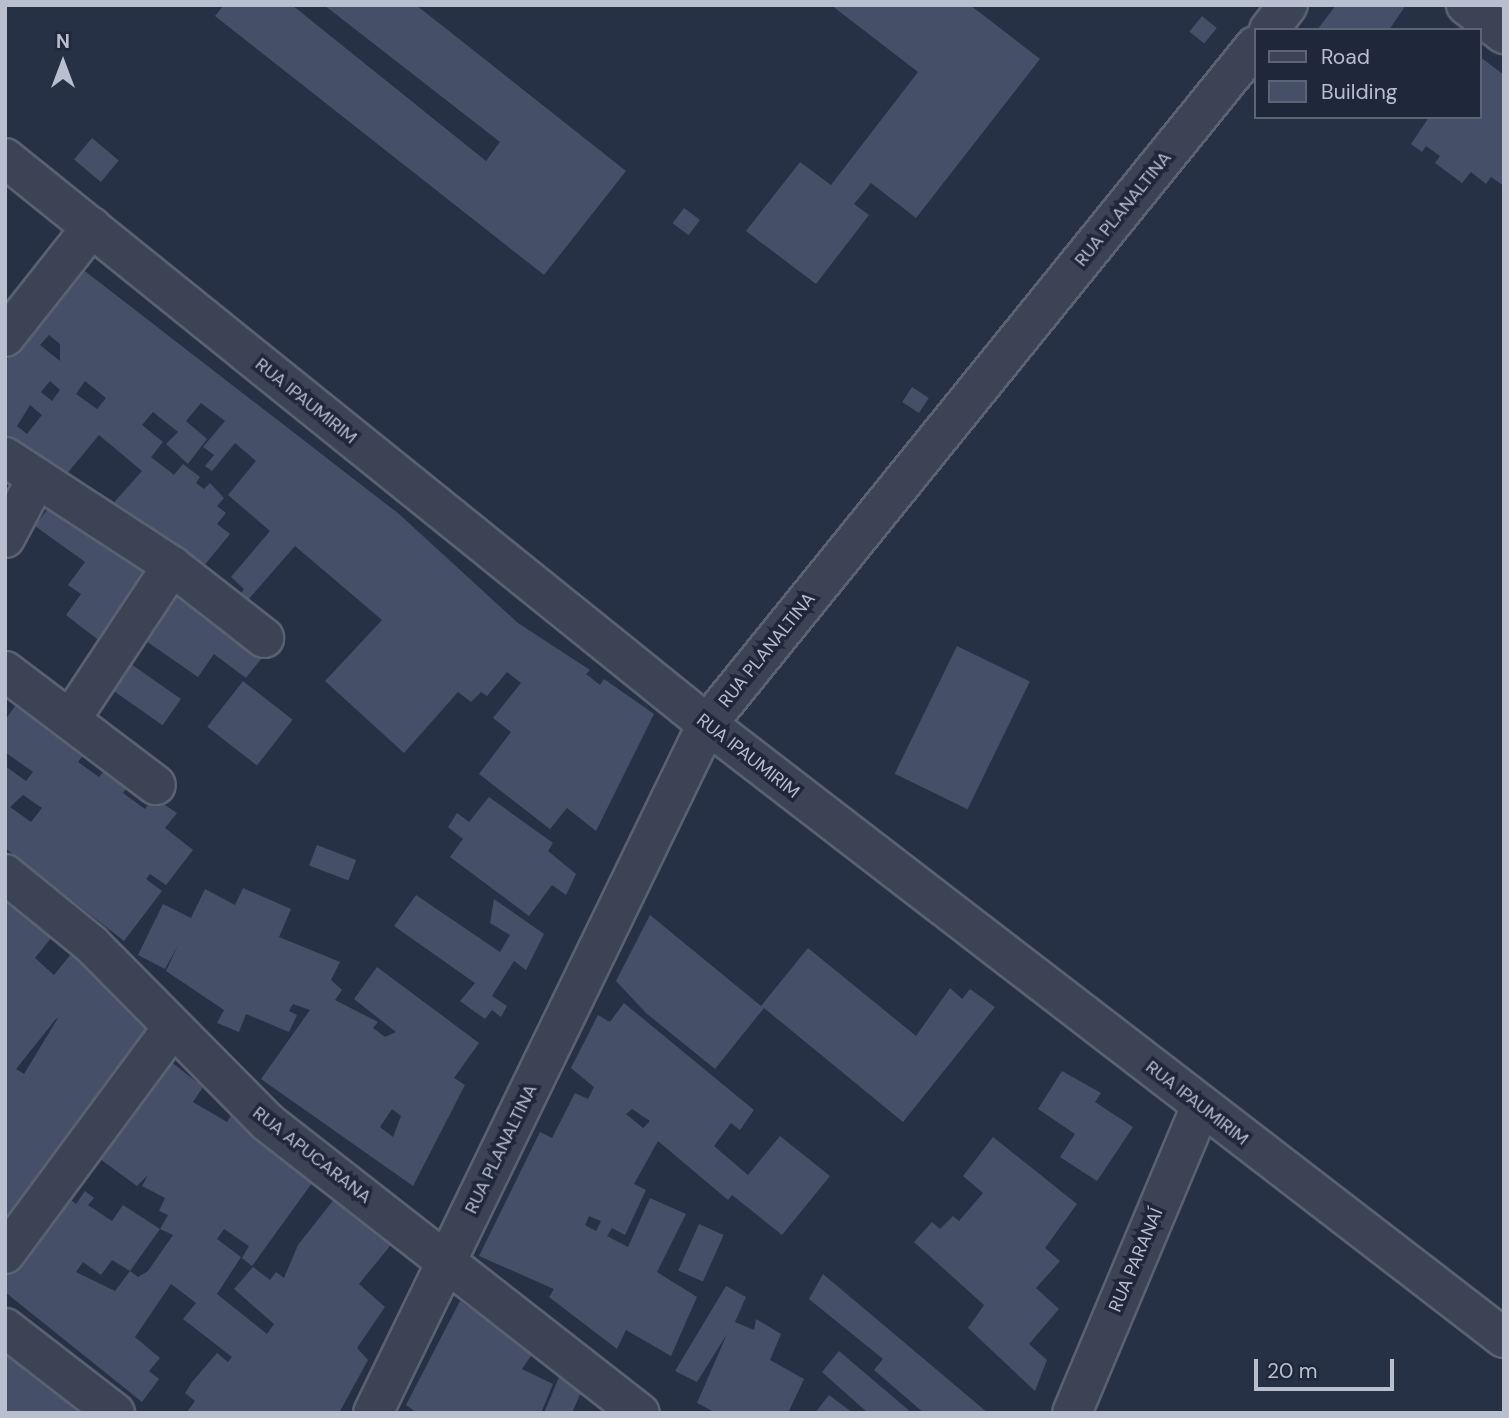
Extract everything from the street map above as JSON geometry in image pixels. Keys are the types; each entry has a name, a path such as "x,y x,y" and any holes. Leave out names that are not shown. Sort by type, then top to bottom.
{"street":[{"path":"1271,28 1288,5"},
{"path":"1466,5 1504,34"},
{"name":"RUA PLANALTINA","path":"373,1413 707,724 1254,47"},
{"name":"RUA IPAUMIRIM","path":"5,158 707,724 1504,1338"},
{"path":"5,337 92,227"},
{"path":"5,457 172,566 264,638"},
{"path":"5,538 37,478"},
{"path":"71,720 172,566"},
{"path":"5,671 156,785"},
{"name":"RUA APUCARANA","path":"5,874 91,944 267,1122 640,1413"},
{"path":"5,1254 172,1028"},
{"name":"RUA PARANAÍ","path":"1072,1413 1200,1106"},
{"path":"5,1328 115,1413"}],"building":[{"path":"224,5 292,5 486,161 500,142 324,5 416,5 626,171 544,275 215,16"},
{"path":"831,5 970,5 1040,59 916,218 871,183 854,204 869,215 816,284 746,231 800,162 831,185 918,72"},
{"path":"1336,5 1406,5 1390,28 1319,28"},
{"path":"1202,16 1217,28 1204,44 1189,32"},
{"path":"1481,58 1504,75 1504,186 1491,177 1486,184 1471,172 1462,183 1435,163 1440,156 1426,146 1422,152 1411,144 1428,119 1481,119"},
{"path":"92,138 119,160 101,182 74,159"},
{"path":"684,208 700,220 689,235 673,223"},
{"path":"81,268 399,514 518,623 590,670 586,674 600,685 604,679 654,714 596,831 567,808 550,829 479,774 511,732 493,718 521,683 507,672 487,696 481,692 471,702 458,692 404,753 325,681 382,620 295,546 241,608 234,603 244,589 231,577 270,531 228,495 256,461 235,443 212,471 205,466 214,455 203,447 225,421 201,403 186,421 207,439 188,464 166,444 178,432 153,412 142,425 163,442 151,457 174,475 183,464 200,477 196,483 204,489 210,483 224,498 217,506 226,513 217,524 230,534 198,573 110,507 142,471 99,435 65,476 21,442 13,447 5,440 5,362","holes":["49,335 60,344 60,361 40,345","50,381 60,390 52,401 41,392","85,381 106,398 97,409 76,394","30,405 42,415 27,434 17,426"]},
{"path":"912,387 929,398 919,413 902,402"},
{"path":"52,503 149,573 106,646 66,615 81,594 68,585 85,562 35,526"},
{"path":"178,596 265,654 246,678 214,654 198,677 146,641"},
{"path":"957,646 1030,682 968,809 895,774"},
{"path":"131,664 181,699 163,725 113,690"},
{"path":"243,681 293,720 257,765 207,727"},
{"path":"21,698 88,748 78,762 99,777 110,764 132,781 123,793 145,809 153,797 177,813 165,828 193,850 166,885 150,874 146,879 162,891 124,941 5,848 5,766 26,781 33,772 5,752 5,720","holes":["23,795 42,808 31,822 10,807"]},
{"path":"489,797 553,843 548,851 576,874 566,895 552,885 529,916 450,857 463,839 448,827 457,813 469,822"},
{"path":"317,845 356,860 348,881 309,866"},
{"path":"5,888 59,928 35,958 54,975 80,943 160,1020 5,1227","holes":["58,1018 24,1074 16,1069"]},
{"path":"243,888 291,909 279,937 340,962 331,980 342,990 335,1000 378,1022 373,1028 385,1037 396,1032 354,999 377,967 479,1043 454,1078 465,1085 413,1186 261,1079 310,1010 293,1004 289,1011 297,1015 289,1032 246,1014 239,1032 217,1023 224,1010 166,971 178,945 165,969 138,955 163,904 191,918 205,889 235,905","holes":["392,1109 401,1116 393,1137 380,1127"]},
{"path":"416,895 500,952 510,935 490,923 494,899 544,934 526,970 514,961 492,996 507,1006 501,1017 492,1010 485,1019 460,1001 475,983 394,926"},
{"path":"650,915 761,1006 808,948 916,1036 950,988 962,999 970,989 995,1007 903,1122 764,1008 715,1069 646,1013 616,981"},
{"path":"624,1003 754,1110 740,1130 731,1123 714,1146 748,1175 780,1136 830,1176 782,1235 732,1195 728,1200 658,1141 634,1184 646,1190 625,1235 612,1228 607,1236 628,1247 650,1198 686,1214 657,1272 697,1297 671,1356 626,1330 617,1349 549,1297 554,1289 479,1256 540,1132 552,1138 575,1093 588,1099 594,1087 571,1068 598,1015 610,1022","holes":["632,1109 650,1121 643,1128 626,1114","589,1216 601,1221 596,1231 585,1225"]},
{"path":"165,1057 203,1087 193,1102 227,1122 234,1111 317,1176 252,1266 242,1258 249,1246 224,1229 217,1239 241,1257 217,1294 267,1334 274,1324 234,1289 253,1267 270,1280 276,1272 284,1278 298,1245 339,1193 394,1241 359,1284 385,1307 357,1348 368,1360 339,1413 186,1413 195,1401 185,1393 192,1382 217,1353 228,1362 232,1357 183,1319 196,1303 171,1284 135,1337 160,1358 149,1371 159,1379 142,1402 5,1292 5,1260 60,1191 76,1204 85,1191 94,1198 88,1205 112,1221 123,1205 160,1229 168,1215 159,1211 165,1198 142,1186 148,1175 137,1186 92,1153","holes":["160,1229 173,1235 148,1271 138,1277 130,1271","112,1260 130,1271 115,1291 76,1272 83,1262 101,1275"]},
{"path":"1062,1071 1101,1093 1095,1102 1133,1127 1097,1181 1060,1157 1075,1134 1038,1109"},
{"path":"993,1137 1077,1204 1045,1248 1060,1261 1036,1288 1059,1309 1029,1344 1047,1360 1035,1391 968,1328 984,1305 914,1242 932,1222 940,1229 953,1216 959,1221 983,1193 963,1176"},
{"path":"699,1224 724,1235 703,1282 678,1271"},
{"path":"823,1274 988,1413 924,1413 874,1370 883,1359 809,1299"},
{"path":"726,1286 746,1297 735,1322 754,1330 756,1319 781,1334 770,1360 804,1379 788,1413 716,1413 697,1403 727,1334 697,1382 675,1371"},
{"path":"460,1301 533,1353 522,1369 553,1384 541,1413 417,1413 406,1405"},
{"path":"5,1340 93,1413 5,1413"},
{"path":"839,1351 912,1413 868,1413 822,1372"},
{"path":"560,1375 581,1392 572,1413 544,1413"},
{"path":"829,1395 853,1413 815,1413"}]}
